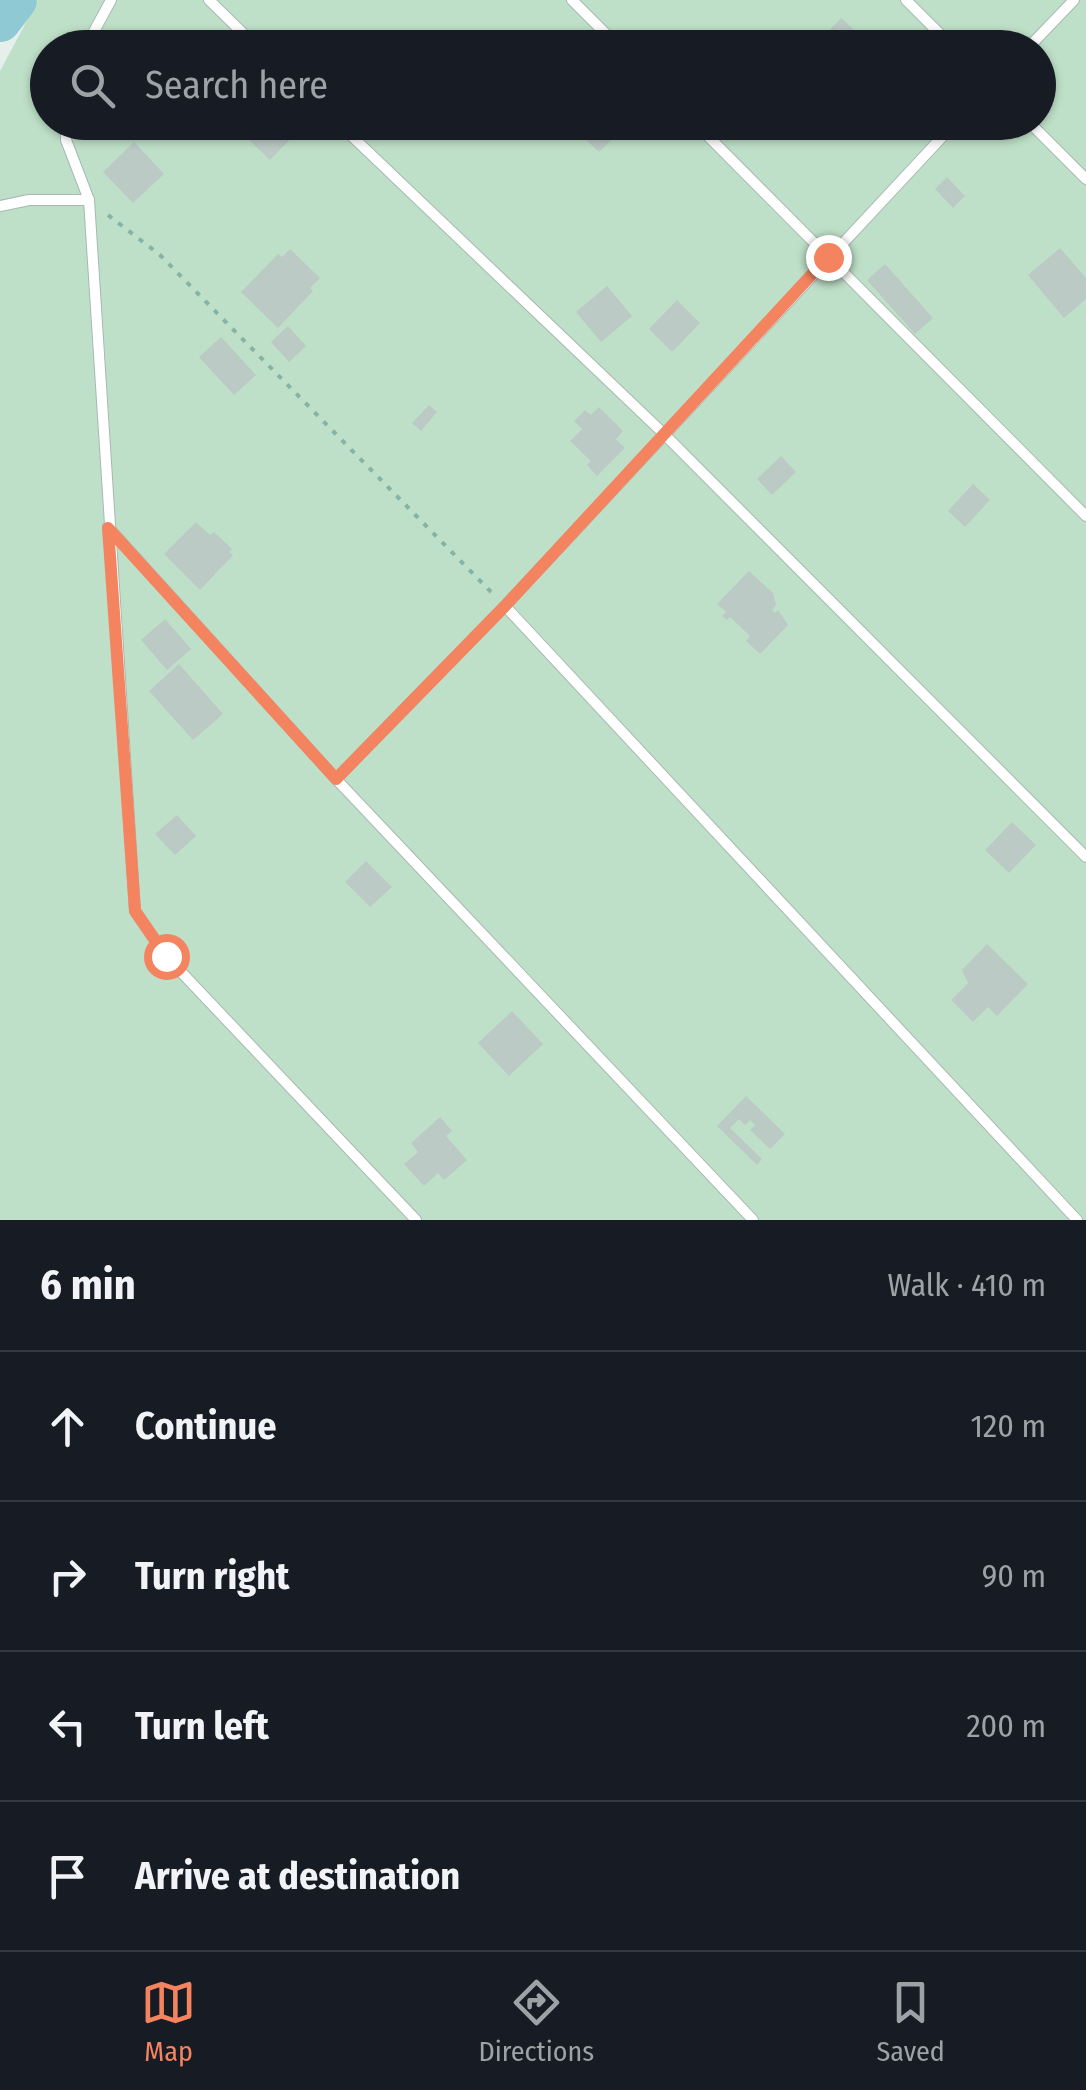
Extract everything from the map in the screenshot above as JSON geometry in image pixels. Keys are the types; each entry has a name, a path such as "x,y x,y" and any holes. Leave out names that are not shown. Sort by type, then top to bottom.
{"lane":[{"path":"95,30 111,0"},
{"path":"208,0 239,30"},
{"path":"572,0 602,30"},
{"path":"906,0 936,30"},
{"path":"1045,30 1074,0"},
{"path":"66,140 89,200 135,911 166,956 416,1220"},
{"path":"356,140 663,433 1086,857"},
{"path":"712,140 1086,516"},
{"path":"336,779 505,606 939,140"},
{"path":"1047,140 1086,179"},
{"path":"0,206 28,200 89,200"},
{"path":"108,528 336,779 752,1220"},
{"path":"505,606 1077,1220"}],"path":[{"path":"89,200 160,255 505,606"}],"green space":[{"path":"38,0 1086,0 1086,1220 0,1220 0,71"}],"building":[{"path":"841,18 854,30 830,30"},
{"path":"249,140 289,140 270,160"},
{"path":"586,140 611,140 599,152"},
{"path":"134,142 164,174 133,203 103,172"},
{"path":"947,177 965,196 953,208 935,189"},
{"path":"1060,248 1086,278 1086,299 1064,318 1028,275"},
{"path":"290,249 320,278 310,288 313,291 278,328 241,292 278,254 282,257"},
{"path":"885,264 933,318 915,334 867,280"},
{"path":"607,286 632,316 601,342 576,312"},
{"path":"677,300 700,323 672,352 649,329"},
{"path":"288,326 306,346 289,362 271,342"},
{"path":"221,337 256,375 234,395 199,357"},
{"path":"429,405 437,412 421,431 412,423"},
{"path":"599,407 623,431 616,439 625,448 597,476 587,465 591,461 570,441 582,429 574,421 585,410 591,415"},
{"path":"781,456 796,472 772,495 757,479"},
{"path":"973,484 990,500 965,527 948,511"},
{"path":"196,522 210,535 214,532 232,549 229,552 233,555 200,590 164,554"},
{"path":"749,571 773,593 776,605 772,610 778,610 788,625 760,654 746,641 750,636 730,617 727,620 722,616 726,612 717,604"},
{"path":"165,619 191,649 167,670 141,640"},
{"path":"179,664 223,714 193,740 149,691"},
{"path":"177,815 196,836 175,855 155,834"},
{"path":"1012,822 1036,845 1009,873 985,850"},
{"path":"366,861 392,887 370,907 345,882"},
{"path":"987,944 1028,984 997,1016 988,1007 973,1022 951,1000 968,983 962,970"},
{"path":"512,1011 543,1044 509,1076 478,1043"},
{"path":"746,1096 785,1134 770,1149 750,1130 755,1125 750,1120 745,1125 739,1119 730,1128 762,1159 757,1165 717,1126"},
{"path":"440,1117 452,1131 446,1136 467,1160 444,1180 438,1173 424,1186 404,1164 418,1152 411,1143"}],"waterway":[{"path":"0,21 16,0"}],"route":[{"path":"166,956 135,911 108,528 336,779 505,606 828,257"}]}
